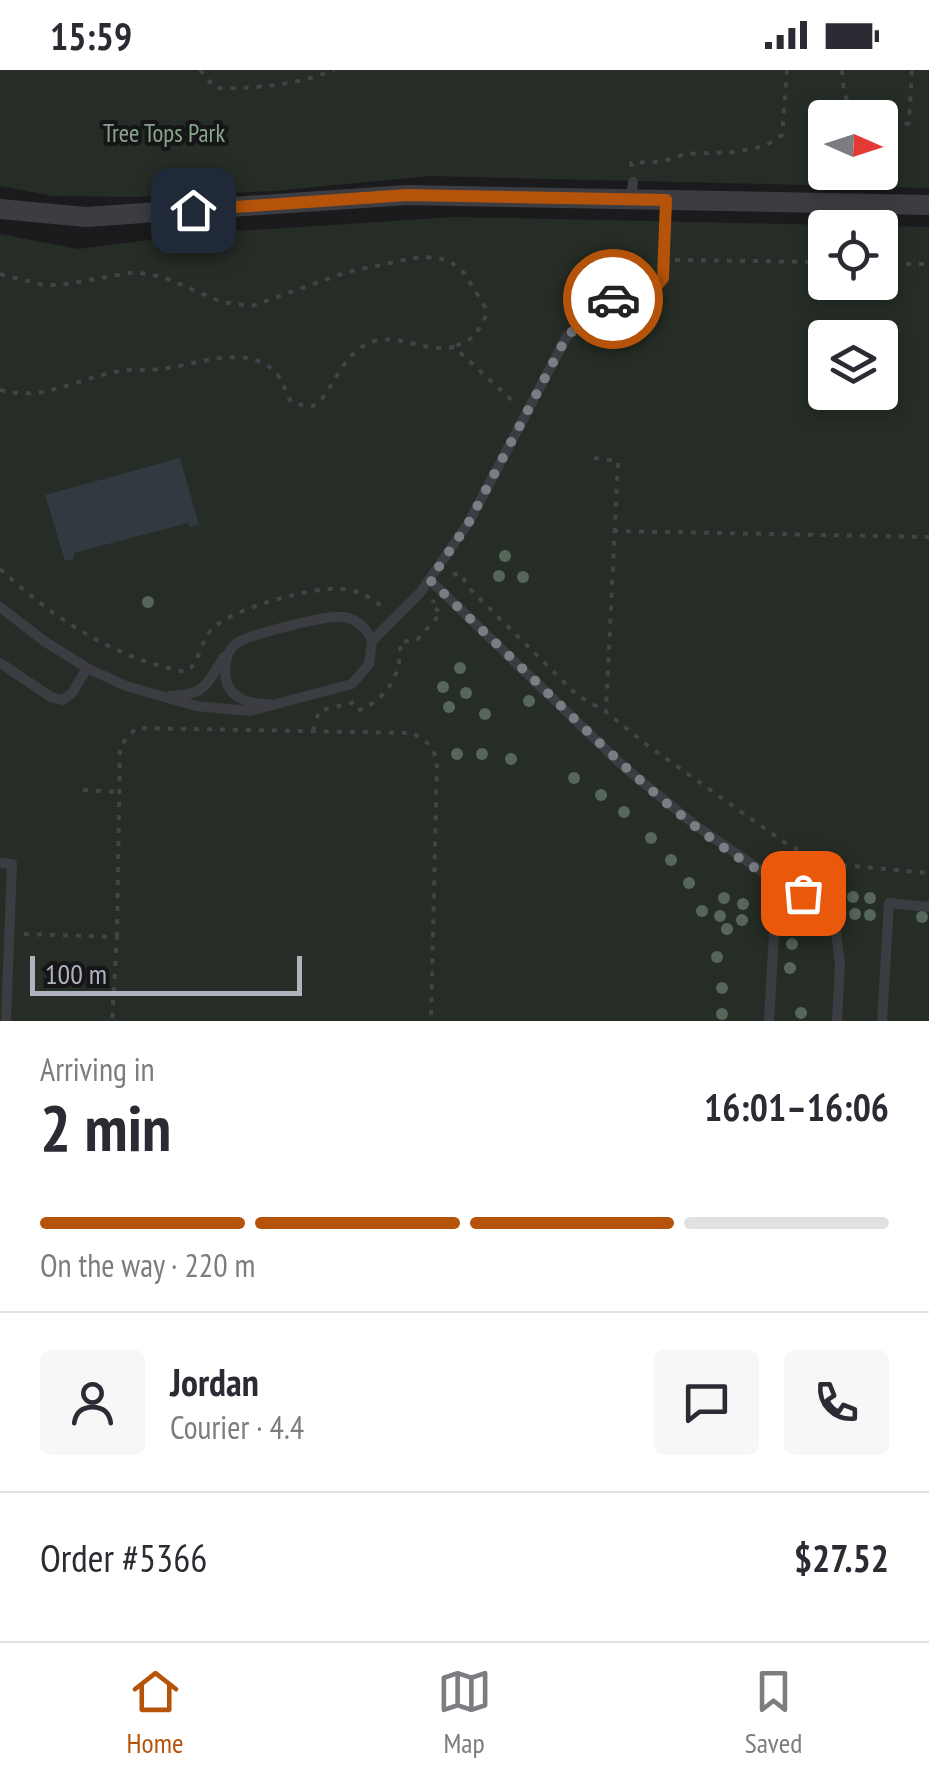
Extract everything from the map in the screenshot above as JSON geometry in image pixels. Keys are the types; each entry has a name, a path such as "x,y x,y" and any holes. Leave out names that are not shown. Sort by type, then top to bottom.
{"street":[{"path":"0,209 86,217 407,195 632,191 666,200 929,205"}],"lane":[{"path":"0,607 86,668 154,696 196,706 250,712 352,684 369,664 372,641 408,608 469,522 566,338 597,305 655,288 663,278 666,200"},
{"path":"430,580 624,767 696,825 777,882 832,900 840,964 837,1021"},
{"path":"154,696 202,690 239,642 332,617 360,624 372,641"},
{"path":"228,653 226,678 233,693 248,701 278,704"},
{"path":"0,663 51,697 63,700 86,668"},
{"path":"0,863 12,864 6,1021"},
{"path":"769,1021 777,882"},
{"path":"882,1021 889,903 929,907"}],"path":[{"path":"200,70 215,88 283,84 334,70"},
{"path":"632,191 632,163 664,162 686,154 734,152 765,146 782,135 786,70"},
{"path":"842,70 847,100"},
{"path":"898,127 909,123 912,70"},
{"path":"0,274 42,285 135,272 164,278 222,302 252,306 347,272 419,256 452,262 464,273 485,307 474,337 454,347 439,350 388,339 372,342 338,370 323,401 310,408 291,402 280,377 254,360 216,358 184,366 123,370 64,390 32,394 0,390"},
{"path":"665,259 808,262"},
{"path":"898,264 929,264"},
{"path":"454,347 527,414"},
{"path":"594,458 618,461 606,712"},
{"path":"613,531 929,537"},
{"path":"0,569 33,598 84,633 128,654 186,672 192,668 208,632 235,613 330,588 366,595 387,613"},
{"path":"453,575 460,573 468,588 578,696 606,712 788,844 831,864 929,873"},
{"path":"313,731 318,711 356,702 360,710 382,696 397,672 400,642 417,640 441,613 431,604 434,600"},
{"path":"112,1021 120,746 136,728 413,733 430,745 437,759 433,1020"},
{"path":"83,790 119,792"},
{"path":"9,934 117,937"}],"green space":[{"name":"Tree Tops Park","path":"0,70 929,70 929,188 898,187 898,100 808,100 808,185 430,176 274,191 53,196 0,186"},
{"path":"455,217 808,224 808,300 898,300 898,226 929,227 929,1021 0,1021 0,234 78,249 206,233"}],"shaded area":[{"path":"180,458 199,525 190,527 188,523 74,553 74,559 65,561 45,495"}],"way so far":[{"path":"613,299 597,305 566,338 469,522 430,580 624,767 696,825 777,882 803,893"}],"route":[{"path":"193,210 407,195 666,200 663,278 655,288 613,299"}]}
